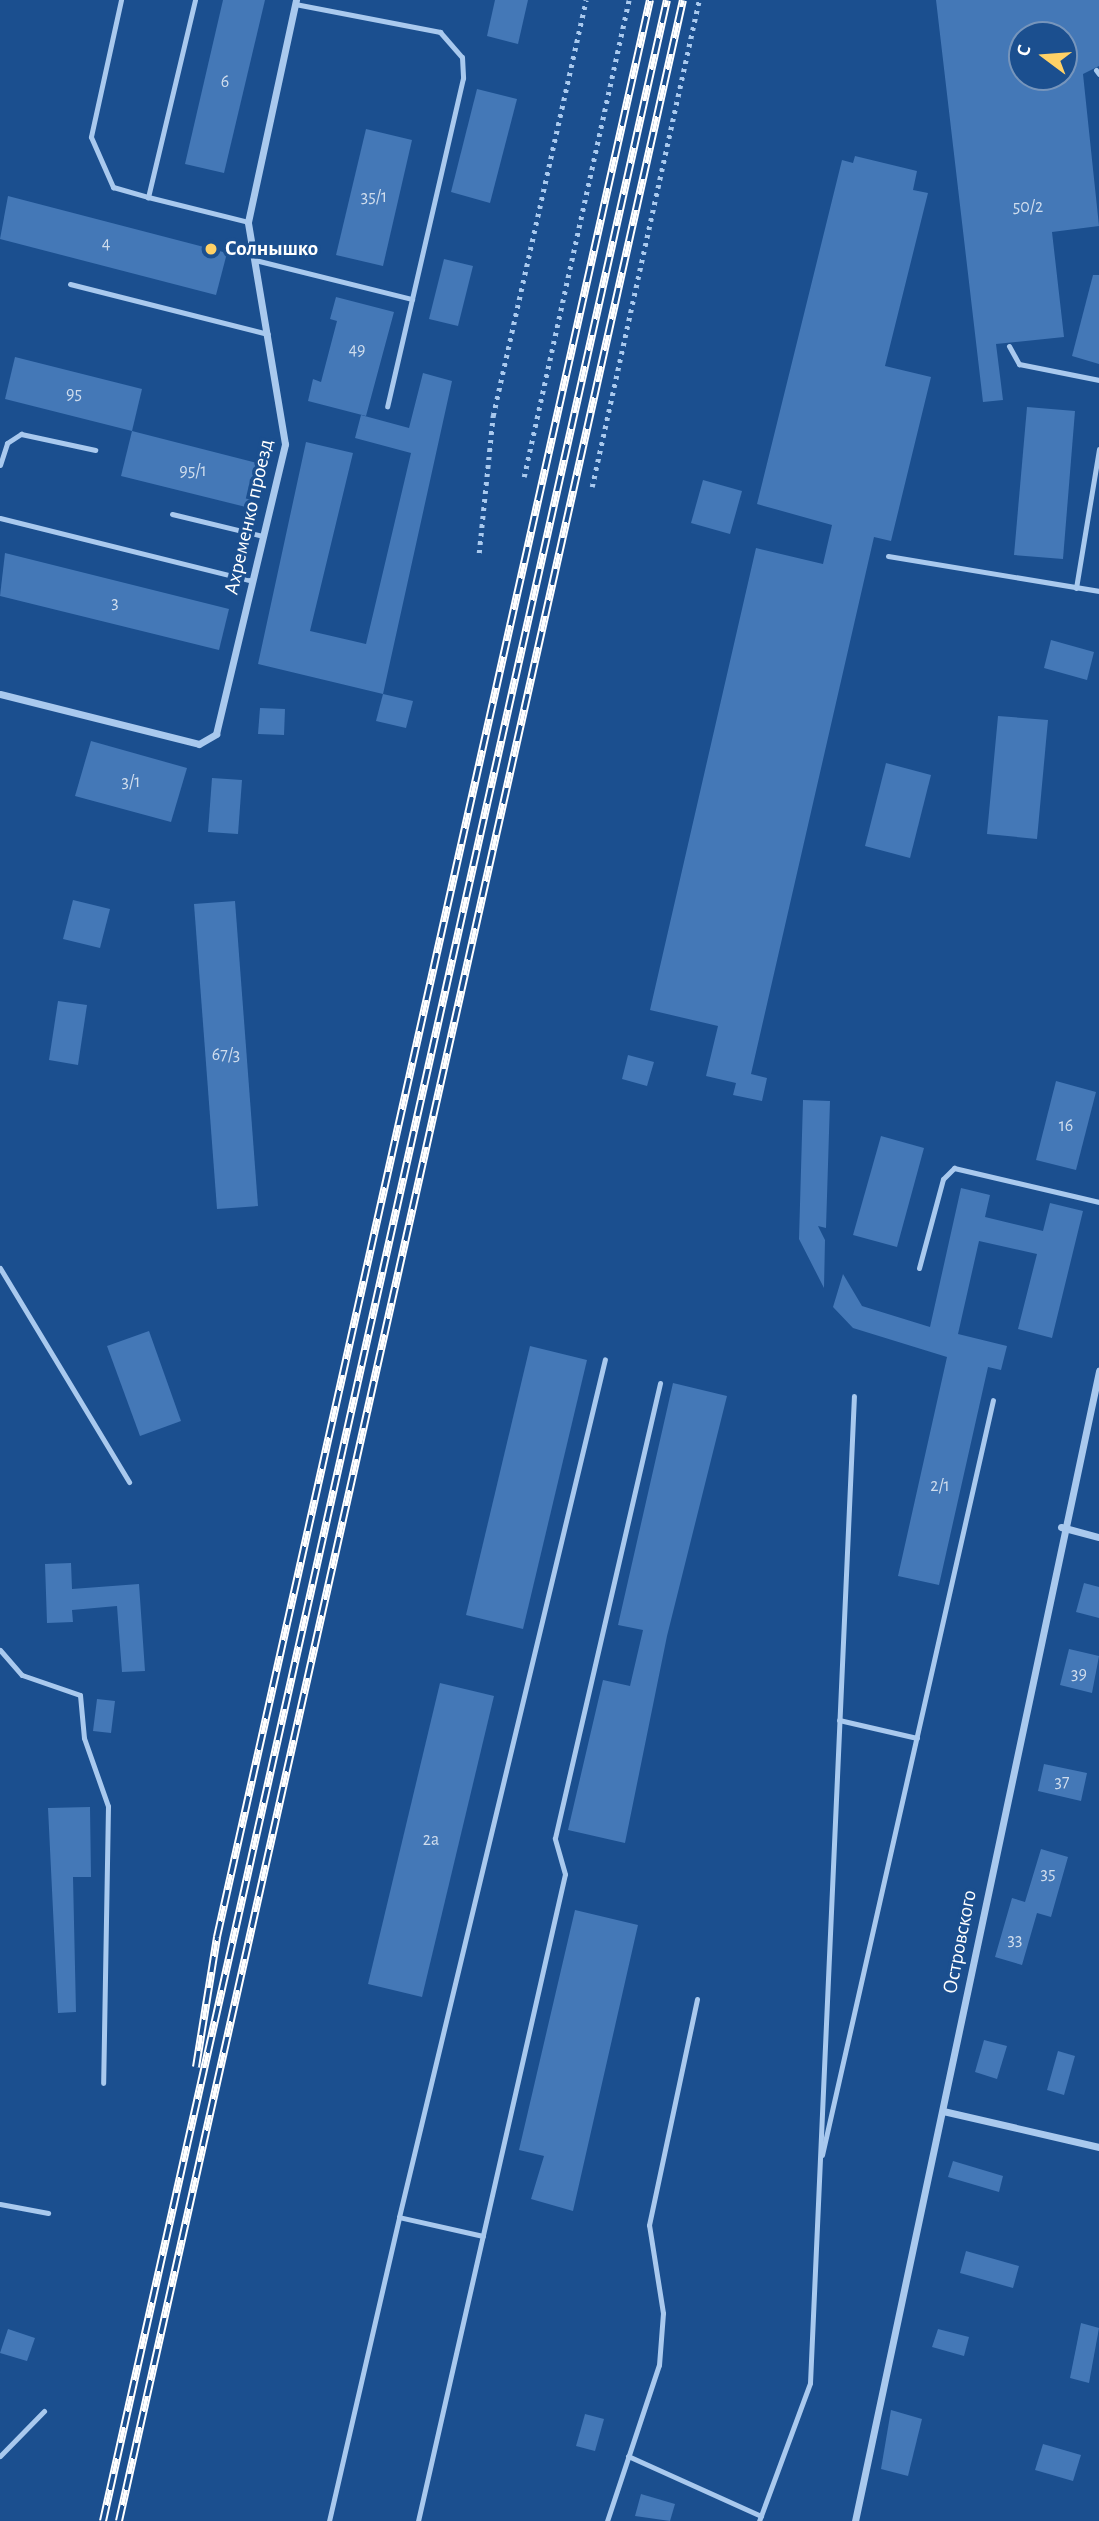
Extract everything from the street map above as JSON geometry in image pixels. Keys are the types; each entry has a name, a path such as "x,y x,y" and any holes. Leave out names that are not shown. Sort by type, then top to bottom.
{"street":[{"name":"Ахременко проезд","path":"0,694 210,743 263,536 285,435 248,222 295,2"},
{"name":"Островского","path":"855,2521 943,2111 1061,1527 1099,1371"},
{"path":"1061,1527 1099,1537"},
{"path":"943,2111 1099,2147"}],"lane":[{"path":"121,0 91,138 113,187 248,222"},
{"path":"148,197 195,0"},
{"path":"295,2 440,32 459,49 463,78 387,406"},
{"path":"255,260 412,299"},
{"path":"70,285 268,334"},
{"path":"1009,346 1019,364 1099,380"},
{"path":"0,465 7,443 21,434 94,450"},
{"path":"1076,587 1099,449"},
{"path":"172,514 263,536"},
{"path":"0,518 252,581"},
{"path":"888,556 1099,592"},
{"path":"919,1269 943,1179 954,1168 1099,1202"},
{"path":"0,1268 129,1482"},
{"path":"329,2521 399,2217 605,1359"},
{"path":"418,2521 565,1874 555,1838 660,1383"},
{"path":"628,2456 760,2519 810,2383 854,1396"},
{"path":"819,2171 993,1401"},
{"path":"0,1650 22,1675 80,1695 84,1738 108,1806 103,2082"},
{"path":"839,1720 917,1738"},
{"path":"607,2521 663,2336 649,2225 697,1999"},
{"path":"0,2204 48,2213"},
{"path":"399,2217 483,2236"},
{"path":"0,2456 44,2411"}],"path":[{"path":"478,553 494,416 586,0"},
{"path":"524,477 629,0"},
{"path":"592,487 698,0"}],"building":[{"path":"223,0 265,0 224,173 185,164"},
{"path":"495,0 528,0 518,44 487,36"},
{"path":"936,0 1099,0 1099,66 1083,74 1099,226 1052,232 1064,337 996,344 1003,400 983,402"},
{"path":"477,89 517,99 490,203 451,192"},
{"path":"366,129 412,140 383,266 336,255"},
{"path":"855,156 917,171 913,190 928,193 885,366 931,377 891,541 874,537 751,1074 767,1078 762,1101 733,1095 736,1083 706,1076 718,1026 650,1010 756,548 823,564 832,525 757,504 842,160 853,163"},
{"path":"8,196 227,253 216,295 0,239"},
{"path":"444,259 473,266 458,326 429,319"},
{"path":"1093,275 1099,275 1099,364 1072,356"},
{"path":"336,297 394,312 366,416 308,401 313,379 321,382 337,321 330,319"},
{"path":"15,357 142,389 132,431 5,399"},
{"path":"423,373 452,381 383,694 258,664 306,442 353,453 310,631 366,644 411,453 355,438 361,415 409,428"},
{"path":"1027,407 1075,411 1063,559 1014,555"},
{"path":"132,431 265,465 254,509 121,476"},
{"path":"703,480 742,491 730,534 691,523"},
{"path":"5,553 229,609 219,650 0,596"},
{"path":"1051,640 1094,652 1087,680 1044,668"},
{"path":"383,694 413,701 406,728 376,721"},
{"path":"260,708 285,709 284,735 258,734"},
{"path":"998,716 1048,720 1037,839 987,834"},
{"path":"91,741 187,768 171,822 75,796"},
{"path":"886,763 931,775 910,858 865,846"},
{"path":"212,778 242,780 238,834 208,832"},
{"path":"73,900 110,909 100,948 63,939"},
{"path":"235,901 258,1206 217,1209 194,904"},
{"path":"58,1001 87,1005 78,1065 49,1060"},
{"path":"628,1055 654,1062 647,1086 622,1079"},
{"path":"1056,1081 1096,1092 1076,1170 1036,1160"},
{"path":"803,1100 830,1101 826,1228 818,1226 825,1240 824,1288 799,1239"},
{"path":"881,1136 924,1148 897,1247 853,1235"},
{"path":"961,1188 990,1195 985,1217 1043,1231 1050,1203 1083,1211 1052,1338 1018,1329 1037,1254 979,1241 958,1334 1007,1346 1001,1370 988,1367 939,1585 898,1576 947,1357 853,1328 833,1307 843,1274 862,1306 930,1327"},
{"path":"149,1331 181,1421 140,1436 107,1346"},
{"path":"530,1346 587,1360 523,1629 466,1615"},
{"path":"673,1383 727,1396 667,1636 625,1843 568,1830 603,1680 630,1686 643,1630 618,1625"},
{"path":"71,1563 72,1589 139,1584 145,1671 122,1672 117,1606 72,1610 73,1622 47,1623 45,1564"},
{"path":"1084,1583 1099,1587 1099,1618 1076,1612"},
{"path":"1069,1649 1099,1656 1092,1693 1060,1685"},
{"path":"440,1683 494,1696 422,1997 368,1984"},
{"path":"97,1699 115,1701 111,1733 93,1731"},
{"path":"1044,1764 1087,1773 1081,1801 1038,1791"},
{"path":"90,1807 91,1877 73,1877 76,2012 58,2013 48,1808"},
{"path":"1041,1849 1068,1857 1051,1917 1037,1913 1022,1965 995,1957 1012,1898 1025,1902"},
{"path":"575,1910 638,1925 573,2211 531,2199 544,2156 519,2150"},
{"path":"984,2040 1007,2046 997,2079 975,2072"},
{"path":"1058,2051 1075,2056 1064,2095 1047,2090"},
{"path":"953,2161 1003,2176 999,2192 948,2177"},
{"path":"966,2251 1019,2266 1013,2288 960,2273"},
{"path":"1081,2323 1099,2328 1089,2383 1070,2378"},
{"path":"8,2329 35,2338 27,2361 0,2353"},
{"path":"938,2329 969,2337 964,2356 932,2347"},
{"path":"891,2410 922,2419 908,2476 881,2469"},
{"path":"585,2414 604,2419 595,2451 576,2446"},
{"path":"1043,2444 1081,2455 1073,2481 1035,2470"},
{"path":"641,2494 675,2504 670,2521 635,2516"}],"railway":[{"path":"196,2067 217,1937 650,0"},
{"path":"103,2521 667,0"},
{"path":"119,2521 683,0"}],"place":[{"name":"Солнышко","path":"211,249"}]}
